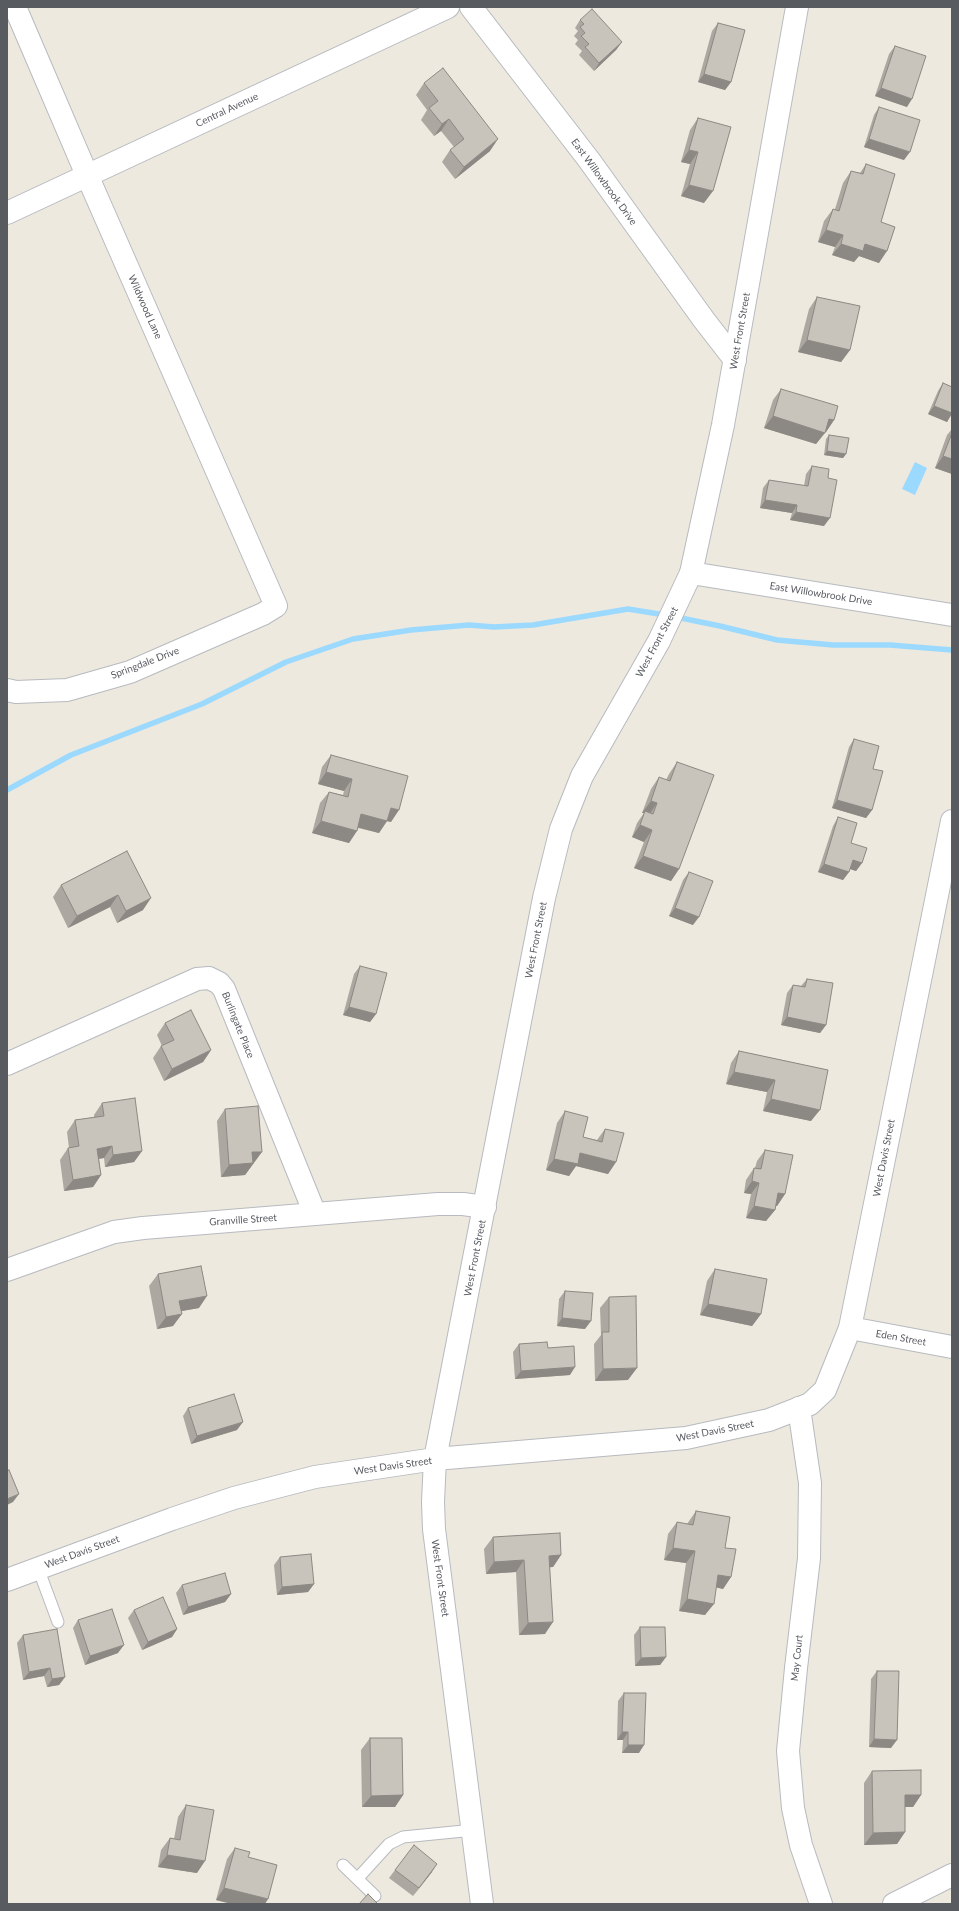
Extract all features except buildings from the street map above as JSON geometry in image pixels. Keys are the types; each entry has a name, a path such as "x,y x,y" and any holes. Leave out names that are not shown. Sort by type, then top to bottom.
{"street":[{"name":"Wildwood Lane","path":"15,7 276,606"},
{"name":"Central Avenue","path":"7,213 448,7"},
{"name":"East Willowbrook Drive","path":"471,7 589,160 704,320 735,360"},
{"name":"West Front Street","path":"482,1904 474,1830 434,1529 433,1502 435,1459 544,898 561,829 582,776 659,641 691,573 723,425 797,7"},
{"name":"East Willowbrook Drive","path":"691,573 952,615"},
{"name":"Springdale Drive","path":"7,690 16,692 67,690 130,672 263,614 276,606"},
{"name":"West Davis Street","path":"7,1580 172,1518 234,1498 315,1477 435,1459 686,1438 769,1420 810,1404 824,1390 850,1328 952,821"},
{"name":"Burlingate Place","path":"7,1064 197,979 209,978 219,982 224,990 315,1214"},
{"name":"Granville Street","path":"7,1270 114,1232 144,1228 438,1204 463,1204 485,1207"},
{"name":"Eden Street","path":"850,1328 952,1347"},
{"name":"May Court","path":"799,1408 810,1483 809,1558 788,1751 793,1808 800,1845 821,1904"},
{"path":"894,1904 952,1875"}],"lane":[{"path":"38,1568 58,1622"},
{"path":"358,1878 389,1844 403,1837 474,1830"},
{"path":"343,1865 375,1896"}],"water":[{"path":"915,462 927,468 915,495 902,489"}],"waterway":[{"path":"7,790 71,755 202,704 286,662 353,639 411,630 469,625 494,627 533,625 628,609 665,615"},
{"path":"676,617 777,640 833,645 890,645 952,650"}]}
